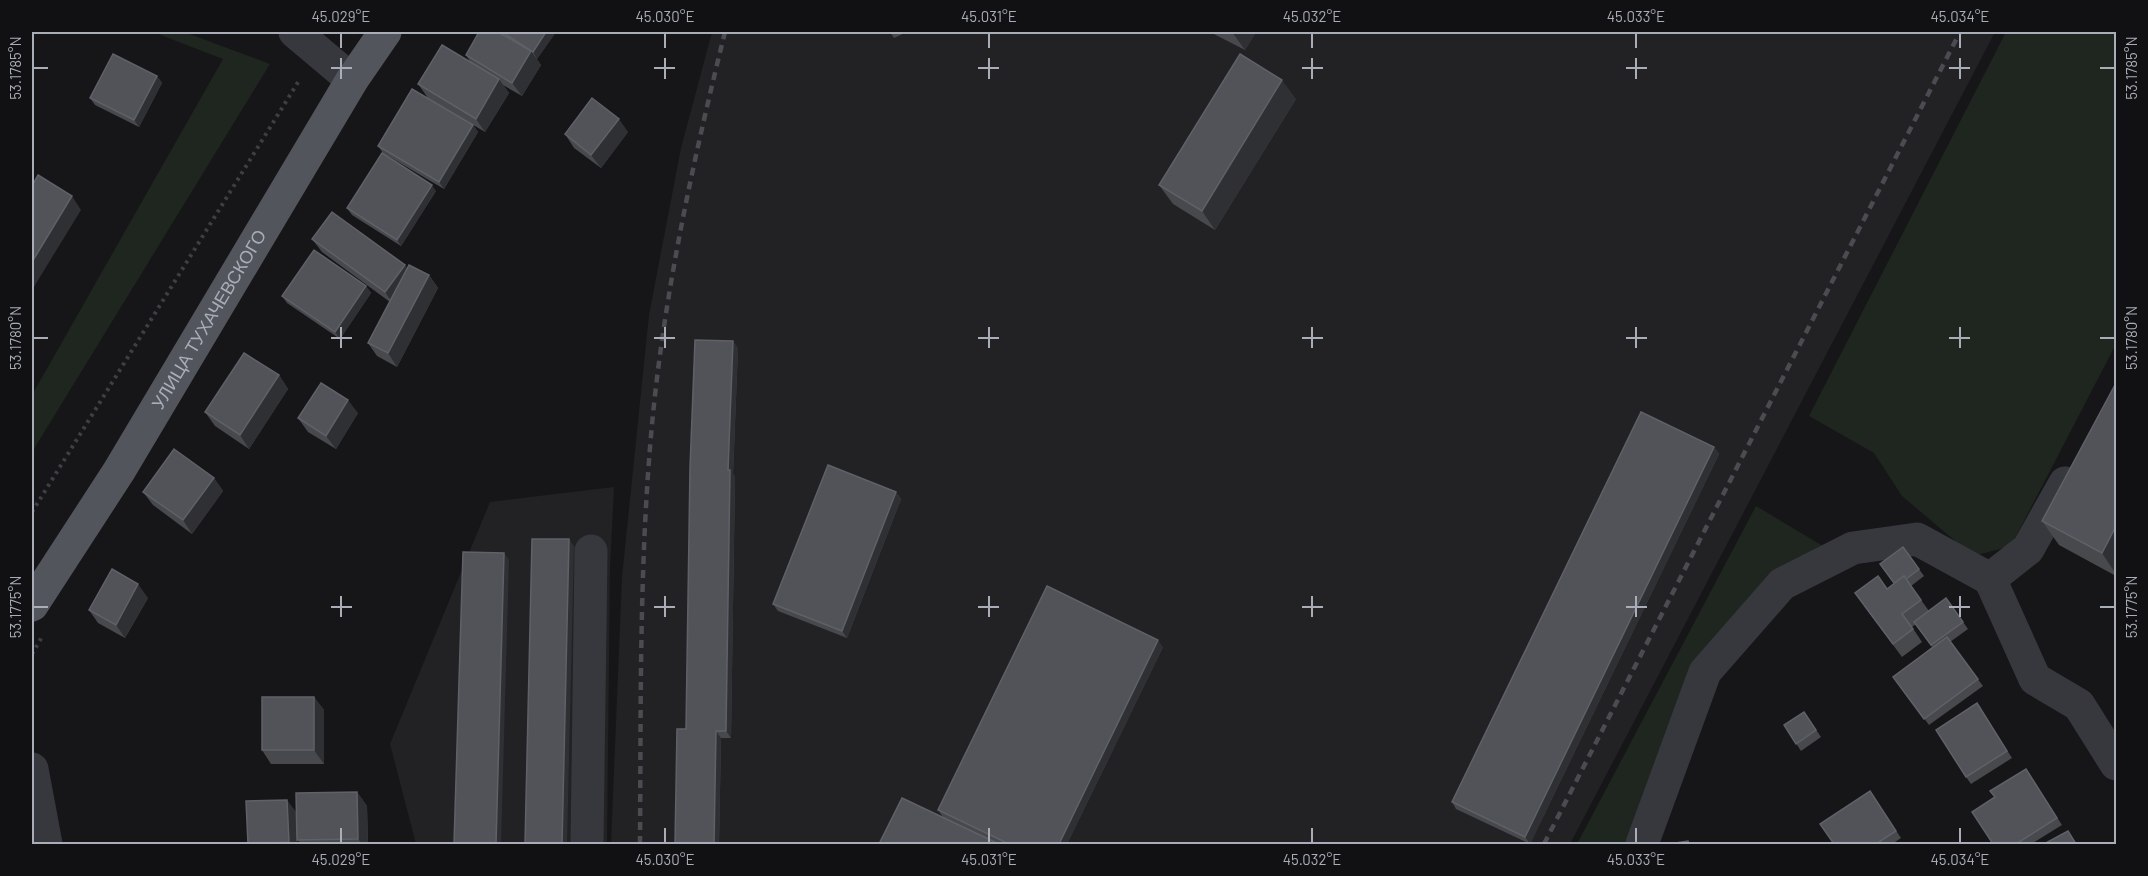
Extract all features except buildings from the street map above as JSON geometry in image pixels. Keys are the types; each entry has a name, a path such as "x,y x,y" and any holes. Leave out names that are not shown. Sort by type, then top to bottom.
{"main road":[{"name":"УЛИЦА ТУХАЧЕВСКОГО","path":"32,605 119,471 352,81 385,32"}],"street":[{"path":"306,41 352,81"},
{"path":"1990,579 2028,549 2078,460"},
{"path":"1641,844 1706,672 1782,584 1853,548 1917,539 1990,579 2035,679 2079,705 2116,764"},
{"path":"587,844 591,551"},
{"path":"32,769 46,844"}],"path":[{"path":"32,512 306,41"}],"shaded area":[{"path":"153,32 184,32 270,64 32,452 32,395 223,59"},
{"path":"712,32 1995,32 1570,844 611,844 622,577 649,315 681,148"},
{"path":"2006,32 2116,32 2116,344 2011,546 1973,556 1902,496 1874,453 1809,416"},
{"path":"614,487 610,568 607,844 416,844 390,744 490,502"},
{"path":"1756,506 1833,552 1778,576 1627,844 1577,844"}],"railway":[{"path":"640,844 643,575 653,414 673,269 702,126 725,32"},
{"path":"1544,844 1960,32"}]}
